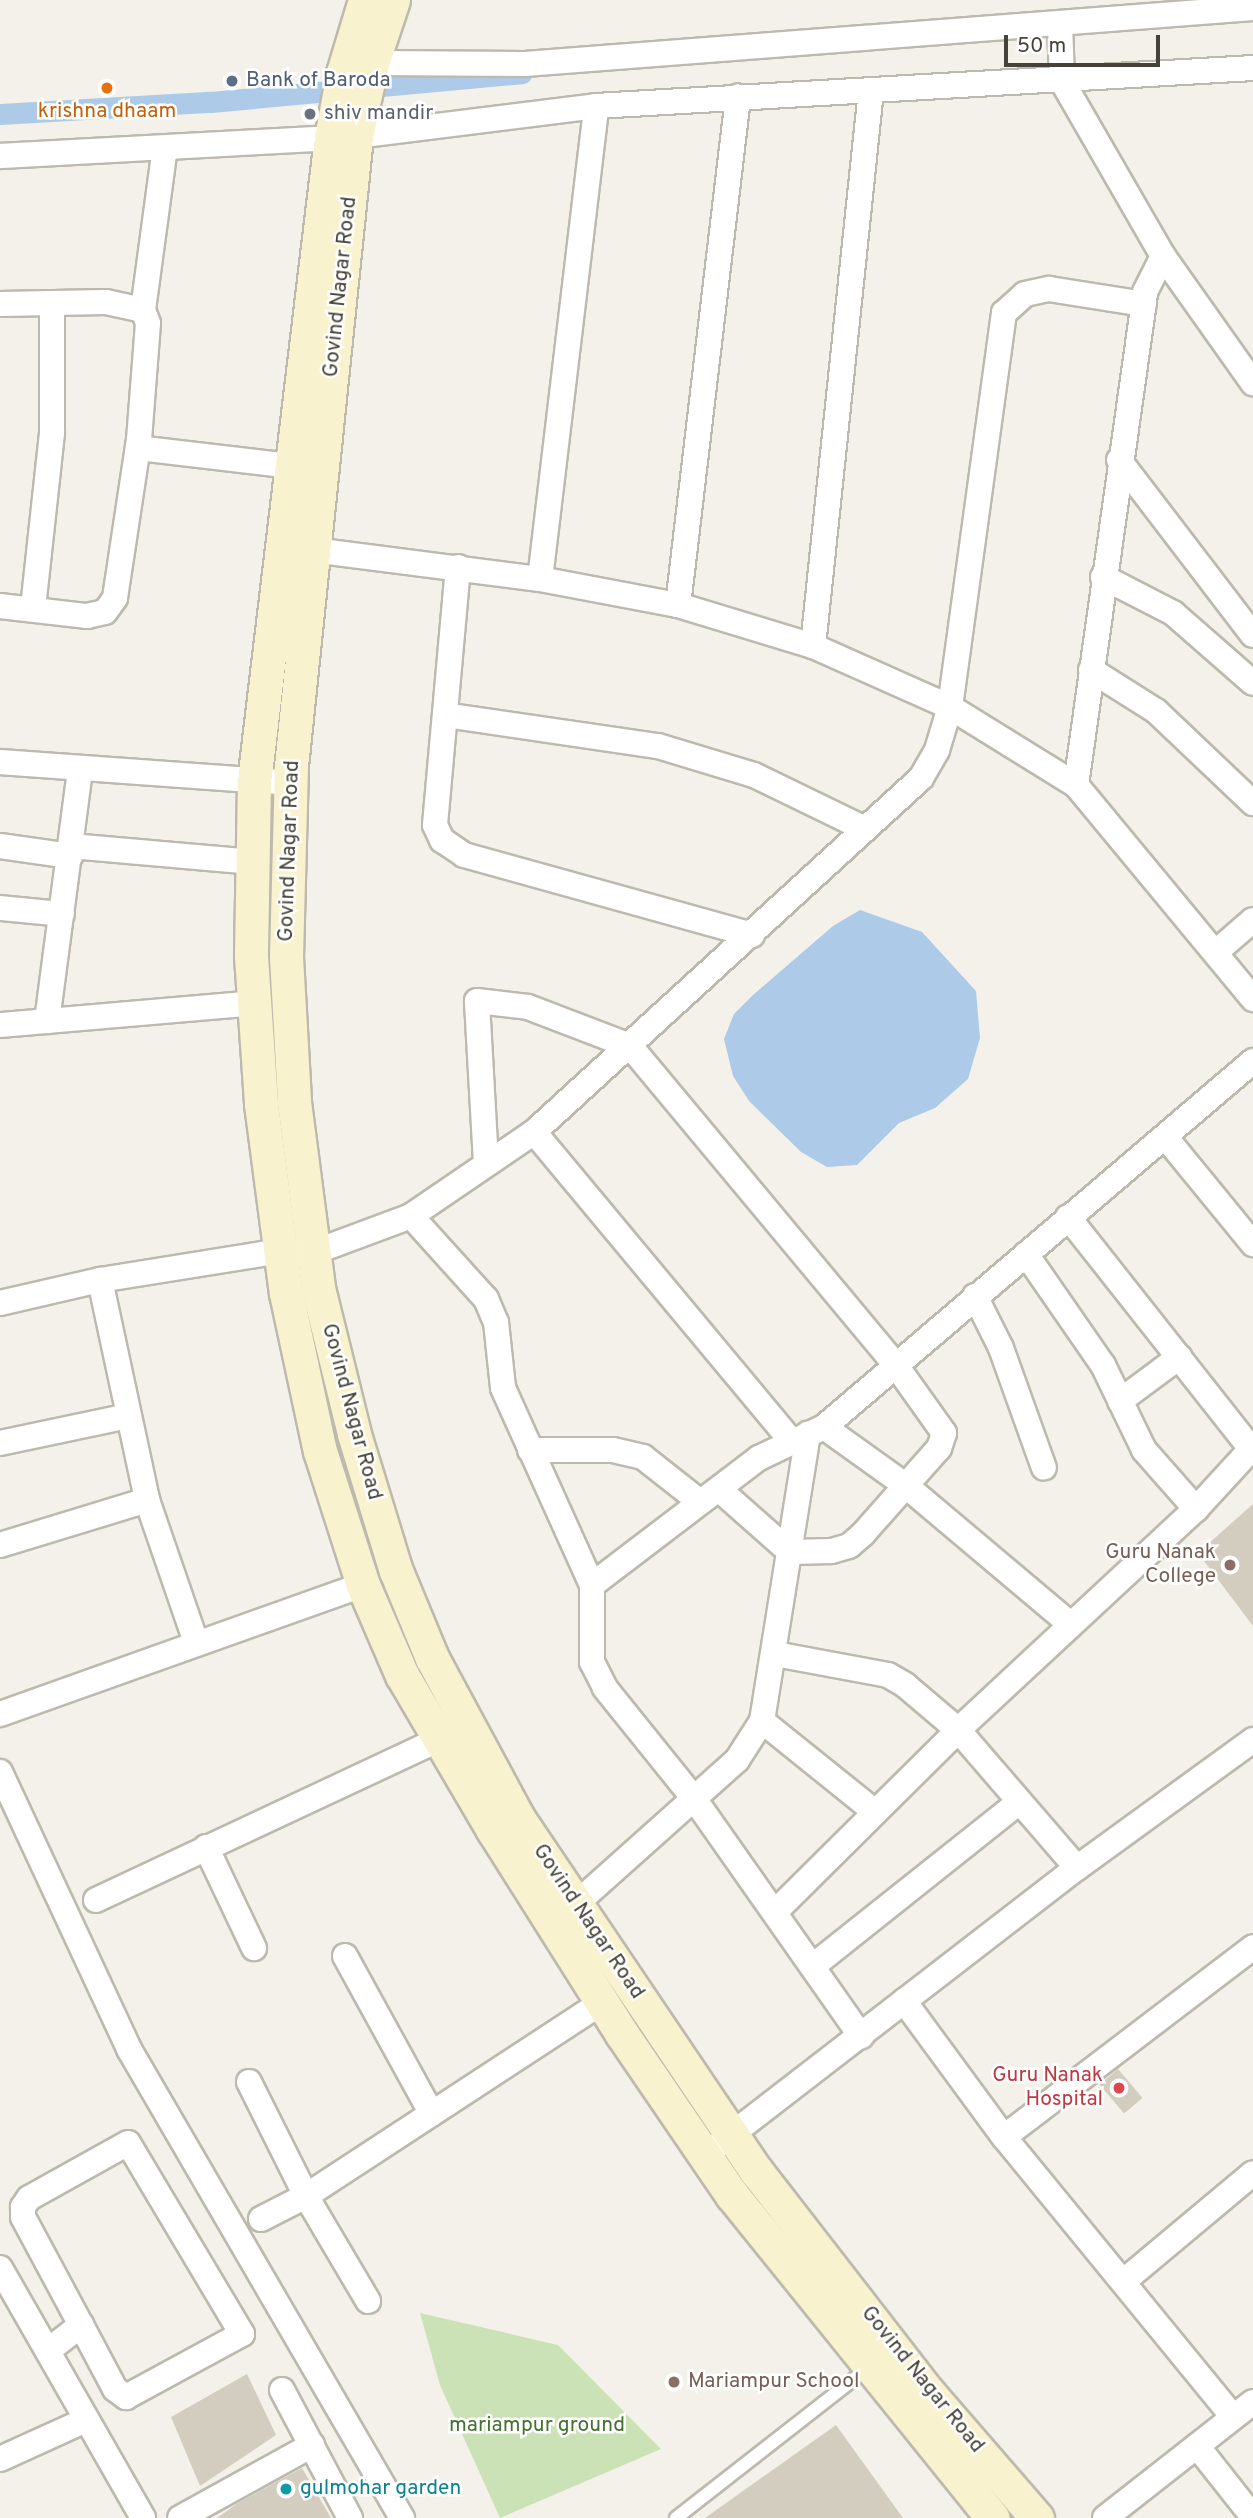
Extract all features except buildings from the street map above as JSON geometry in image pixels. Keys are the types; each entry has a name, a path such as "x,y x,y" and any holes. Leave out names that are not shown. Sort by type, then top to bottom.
{"main road":[{"path":"362,70 365,0"},
{"path":"346,123 362,70 393,0"},
{"name":"Govind Nagar Road","path":"346,123 291,466 254,782 251,957 261,1104 286,1293 320,1451 363,1585 402,1675 454,1733 518,1818 757,2172 927,2391 1037,2518"},
{"name":"Govind Nagar Road","path":"346,123 313,550 291,783 286,957 294,1102 317,1251 318,1288 354,1434 396,1571 432,1658 454,1733 602,2002 704,2155 869,2367 993,2518"}],"street":[{"path":"362,70 525,64 1253,8"},
{"path":"1060,23 1062,81 1163,256 1253,383"},
{"path":"0,156 165,148 346,123 738,97 1062,81 1129,73 1253,68"},
{"path":"813,646 871,90"},
{"path":"678,605 738,97"},
{"path":"540,579 597,106"},
{"path":"0,606 88,616 106,612 115,598 138,448 147,354 148,323 143,310 165,148"},
{"path":"1076,785 1119,460 1144,304 1163,256"},
{"path":"0,1303 100,1280 282,1251 317,1251 411,1216 534,1132 921,778 937,750 950,707 1004,313 1025,294 1049,289 1144,304"},
{"path":"0,304 106,302 143,310"},
{"path":"33,608 52,432 52,304"},
{"path":"138,448 291,466"},
{"path":"1119,460 1253,635"},
{"path":"313,550 540,579 678,605 813,646 950,707 1076,785 1253,999"},
{"path":"458,567 435,825 442,840 464,855 752,935"},
{"path":"1103,577 1173,613 1253,683"},
{"path":"1091,670 1156,711 1253,803"},
{"path":"445,715 658,746 754,775 865,829"},
{"path":"0,762 80,771 291,783"},
{"path":"47,1021 80,771"},
{"path":"0,846 253,862"},
{"path":"0,908 62,914"},
{"path":"1216,952 1253,920"},
{"path":"486,1163 477,1001 528,1007 630,1046 897,1367 944,1433 939,1448 849,1546 790,1552 710,1495 642,1457 592,1449 530,1450"},
{"path":"0,1025 256,1003"},
{"path":"592,1585 759,1458 808,1434 897,1367 975,1296 1167,1139 1253,1060"},
{"path":"534,1132 808,1434 905,1485 1071,1625"},
{"path":"1167,1139 1253,1244"},
{"path":"411,1216 486,1299 496,1322 503,1388 592,1585 592,1662 628,1721 695,1800 776,1911 861,2036"},
{"path":"776,1911 958,1730 1196,1509 1252,1448 1069,1217"},
{"path":"1026,1254 1084,1334 1144,1450 1196,1509"},
{"path":"100,1280 147,1500 196,1642"},
{"path":"975,1296 1001,1348 1044,1468"},
{"path":"1120,1401 1179,1357"},
{"path":"0,1443 128,1416"},
{"path":"577,1903 737,1760 762,1721 775,1654 808,1434"},
{"path":"0,1545 147,1500"},
{"path":"0,1714 196,1642 363,1585"},
{"path":"775,1654 888,1675 958,1730 1018,1803 1077,1868"},
{"path":"762,1721 875,1812"},
{"path":"96,1900 206,1846 454,1733"},
{"path":"704,2155 734,2135 1077,1868 1253,1740"},
{"path":"0,1772 129,2049 401,2518"},
{"path":"813,1966 1018,1803"},
{"path":"206,1846 254,1948"},
{"path":"1004,2137 1253,1947"},
{"path":"345,1956 432,2114"},
{"path":"904,2001 1004,2137 1233,2417"},
{"path":"261,2219 306,2196 602,2002"},
{"path":"248,2082 306,2196 368,2301"},
{"path":"128,2143 242,2334 126,2397 115,2389 81,2325 23,2217 23,2207 29,2198 128,2143"},
{"path":"1124,2281 1253,2173"},
{"path":"0,2268 143,2518"},
{"path":"49,2350 81,2325"},
{"path":"282,2390 350,2518"},
{"path":"1105,2518 1253,2402"},
{"path":"0,2459 86,2420"},
{"path":"180,2518 312,2445"},
{"path":"1197,2446 1253,2517"}],"lane":[{"path":"676,2518 869,2367"}],"green space":[{"name":"mariampur ground","path":"420,2313 558,2345 661,2449 500,2518 440,2385"}],"water":[{"path":"860,910 922,932 976,991 980,1038 968,1079 935,1108 899,1123 857,1165 827,1167 801,1152 749,1101 733,1076 724,1039 734,1014 753,995 833,926"}],"waterway":[{"path":"0,114 211,102 522,73"}],"place":[{"name":"Bank of Baroda","path":"232,81"},
{"name":"krishna dhaam","path":"107,88"},
{"name":"shiv mandir","path":"310,114"},
{"name":"Guru Nanak College","path":"1230,1565"},
{"name":"Guru Nanak Hospital","path":"1119,2088"},
{"name":"Mariampur School","path":"674,2382"},
{"name":"gulmohar garden","path":"286,2489"}]}
